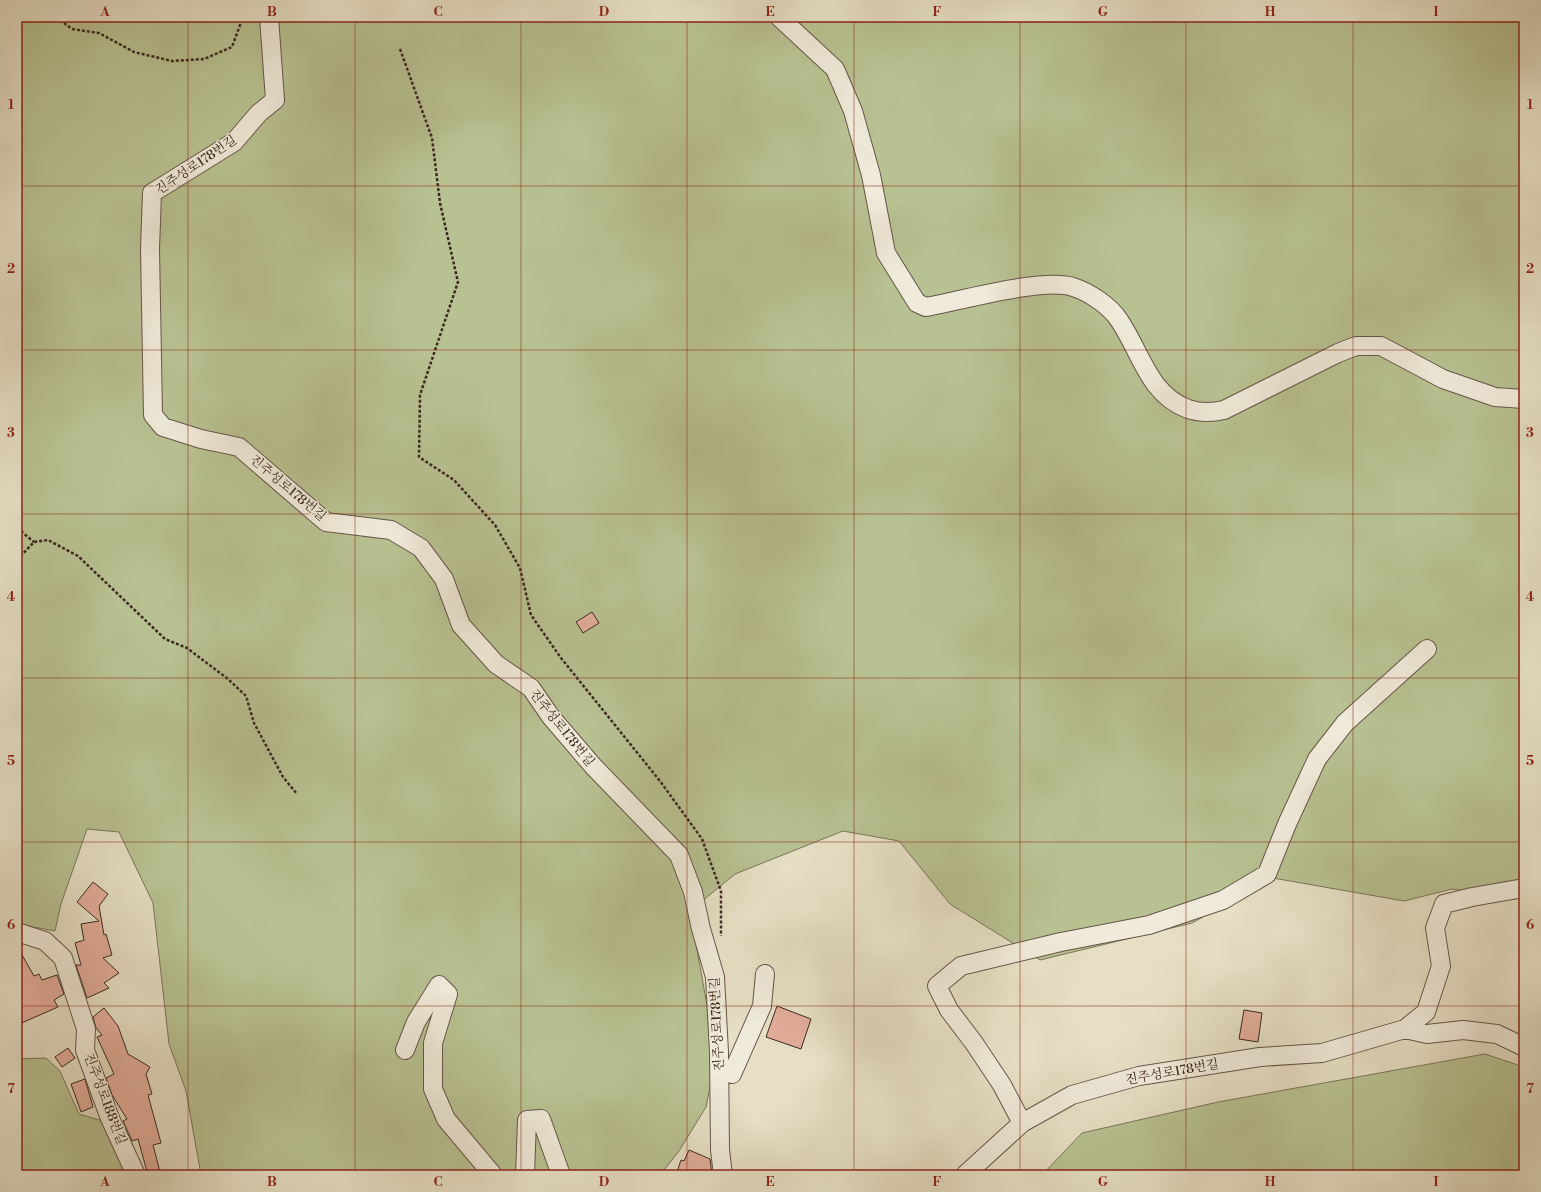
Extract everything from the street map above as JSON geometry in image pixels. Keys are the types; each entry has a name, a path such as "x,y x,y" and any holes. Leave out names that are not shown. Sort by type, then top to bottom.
{"street":[{"name":"진주성로178번길","path":"269,17 276,100 259,113 234,142 152,193 150,249 153,415 163,427 201,440 239,447 326,522 391,530 421,548 444,579 461,625 496,664 531,688 551,717 593,766 679,855 693,892 701,929 715,976 719,1052 720,1150 723,1175"},
{"path":"779,17 835,69 853,111 869,168 886,253 916,303 926,307 1040,284 1071,286 1088,294 1119,319 1146,371 1157,387 1168,398 1177,404 1198,412 1215,412 1224,410 1332,356 1356,346 1381,346 1443,379 1495,397 1524,399"},
{"path":"1022,1124 1002,1085 974,1042 949,1010 937,986 961,966 1061,942 1149,926 1223,900 1267,874 1317,759 1345,723 1427,650"},
{"name":"진주성로178번길","path":"965,1175 1022,1124 1072,1096 1139,1076 1260,1057 1322,1053 1405,1029 1426,1012 1441,966 1435,928 1444,904 1472,897 1524,888"},
{"name":"진주성로188번길","path":"17,932 45,941 63,958 86,1029 85,1050 109,1116 136,1175"},
{"path":"732,1074 762,1006 765,974"},
{"path":"405,1050 416,1022 439,984 448,994 433,1043 433,1089 446,1118 493,1175"},
{"name":"진주성로178번길","path":"1405,1029 1428,1034 1463,1030 1497,1034 1524,1047"},
{"path":"525,1175 527,1120 541,1119 561,1175"}],"path":[{"path":"56,17 72,29 98,33 134,52 172,61 204,59 232,47 243,17"},
{"path":"400,49 432,138 440,203 458,282 420,395 419,457 454,480 495,525 520,568 531,615 561,658 660,781 702,839 721,890 721,941"},
{"path":"17,528 34,542"},
{"path":"17,560 34,542 48,540 78,556 165,639 187,648 233,683 246,696 254,722 283,777 297,794"}],"green space":[{"path":"17,17 1524,17 1524,899 1452,889 1404,901 1273,878 1192,923 1040,960 950,904 899,841 843,831 735,874 690,911 708,1011 714,1068 706,1107 679,1151 660,1175 201,1175 186,1091 169,1044 153,903 119,832 87,829 61,904 55,931 17,924"},
{"path":"1485,1054 1524,1067 1524,1175 1042,1175 1082,1133 1218,1102"},
{"path":"46,1058 60,1071 79,1114 103,1121 129,1175 17,1175 17,1059"}],"building":[{"path":"592,612 599,623 583,633 576,622"},
{"path":"93,882 108,894 99,906 104,935 106,934 112,955 103,958 119,973 104,983 109,988 87,998 76,965 81,965 75,943 84,940 81,924 99,921 77,902"},
{"path":"17,946 34,976 39,974 42,980 57,975 64,994 54,1000 58,1007 17,1025"},
{"path":"777,1006 811,1019 801,1049 766,1037"},
{"path":"104,1008 118,1026 128,1054 150,1067 146,1074 152,1094 148,1095 161,1143 153,1145 160,1172 148,1175 138,1139 132,1141 123,1121 127,1119 112,1095 106,1078 114,1074 97,1037 102,1035 96,1028 93,1017"},
{"path":"1244,1010 1262,1013 1258,1042 1239,1039"},
{"path":"68,1048 75,1058 62,1067 55,1057"},
{"path":"85,1079 93,1107 81,1112 71,1084"},
{"path":"689,1150 710,1159 712,1175 676,1175 681,1160 684,1161"}]}
